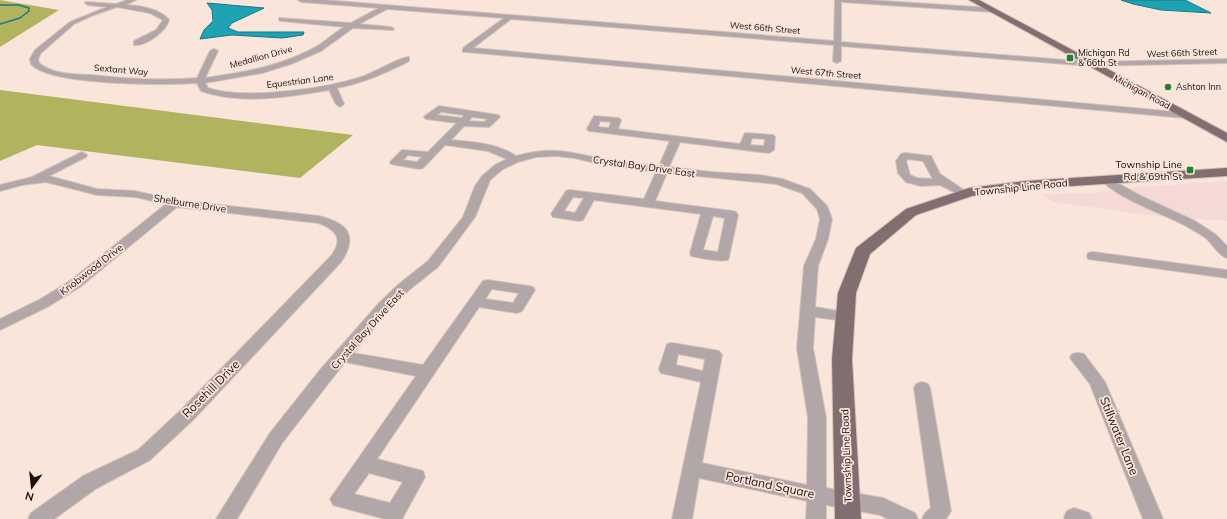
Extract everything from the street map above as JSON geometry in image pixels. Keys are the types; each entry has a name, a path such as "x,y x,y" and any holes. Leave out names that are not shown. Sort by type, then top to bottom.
{"main road":[{"name":"Michigan Road","path":"973,0 1227,138"},
{"name":"Township Line Road","path":"848,519 842,359 846,293 862,252 911,212 964,194 993,188 1227,172"}],"street":[{"path":"114,6 133,0"},
{"name":"West 66th Street","path":"301,0 1090,64 1227,61"},
{"path":"837,61 839,0 992,10"},
{"path":"88,3 153,11 165,18 165,23 161,29 137,43"},
{"name":"Sextant Way","path":"114,6 72,23 34,56 34,62 42,69 56,73 120,82 152,83 200,80"},
{"name":"Medallion Drive","path":"200,80 247,73 293,60 321,48 352,25 386,7"},
{"name":"West 67th Street","path":"510,17 466,50 1184,115"},
{"path":"280,19 391,29"},
{"path":"200,80 214,51"},
{"name":"Equestrian Lane","path":"200,80 200,86 205,90 233,95 271,95 332,87 377,74 406,59"},
{"path":"332,87 340,104"},
{"path":"430,155 406,152 395,162 419,166 430,155 443,142 466,119"},
{"path":"612,132 744,147"},
{"path":"648,203 676,139"},
{"path":"443,142 496,150 507,154 514,160"},
{"name":"Crystal Bay Drive East","path":"226,519 276,438 341,356 394,296 436,260 465,224 482,184 488,176 499,167 514,160 540,154 567,154 604,162 778,181 806,191 823,208 826,219 822,239 811,266 807,311"},
{"path":"34,180 82,155"},
{"name":"Shelburne Drive","path":"0,188 21,182 46,180 97,192 136,194 175,203 319,220 335,227"},
{"path":"1107,180 1134,197 1197,227 1215,240 1227,254"},
{"path":"942,181 964,194"},
{"path":"591,195 708,211"},
{"name":"Knobwood Drive","path":"0,325 44,303 75,284 175,203"},
{"name":"Rosehill Drive","path":"38,519 90,482 144,455 188,414 338,257 343,248 344,239 342,232 335,227"},
{"path":"1093,256 1227,274"},
{"path":"364,464 476,302"},
{"path":"816,519 817,418 805,348 807,311 845,316"},
{"path":"341,356 428,372"},
{"name":"Stillwater Lane","path":"1078,358 1097,382 1152,519"},
{"path":"682,519 710,378"},
{"path":"922,388 941,511 932,519"},
{"name":"Portland Square","path":"692,469 816,495 883,506 908,519"},
{"path":"1075,519 1074,517 1082,519"}],"shaded area":[{"path":"0,0 59,10 0,47"},
{"path":"0,90 353,135 300,178 37,145 0,161"},
{"path":"1227,181 1227,221 1141,214 1054,202 1040,194 1094,193 1138,187"}],"water":[{"path":"1121,0 1185,0 1211,13 1161,10"},
{"path":"207,3 264,8 232,23 228,28 238,32 304,32 303,35 282,38 232,35 200,39 204,30 213,21 212,10"}],"waterway":[{"path":"0,5 18,5 29,8 29,11 20,18 0,24"}],"place":[{"name":"Michigan Rd & 66th St","path":"1070,58"},
{"name":"Ashton Inn","path":"1168,87"},
{"name":"Township Line Rd & 69th St","path":"1190,170"}]}
